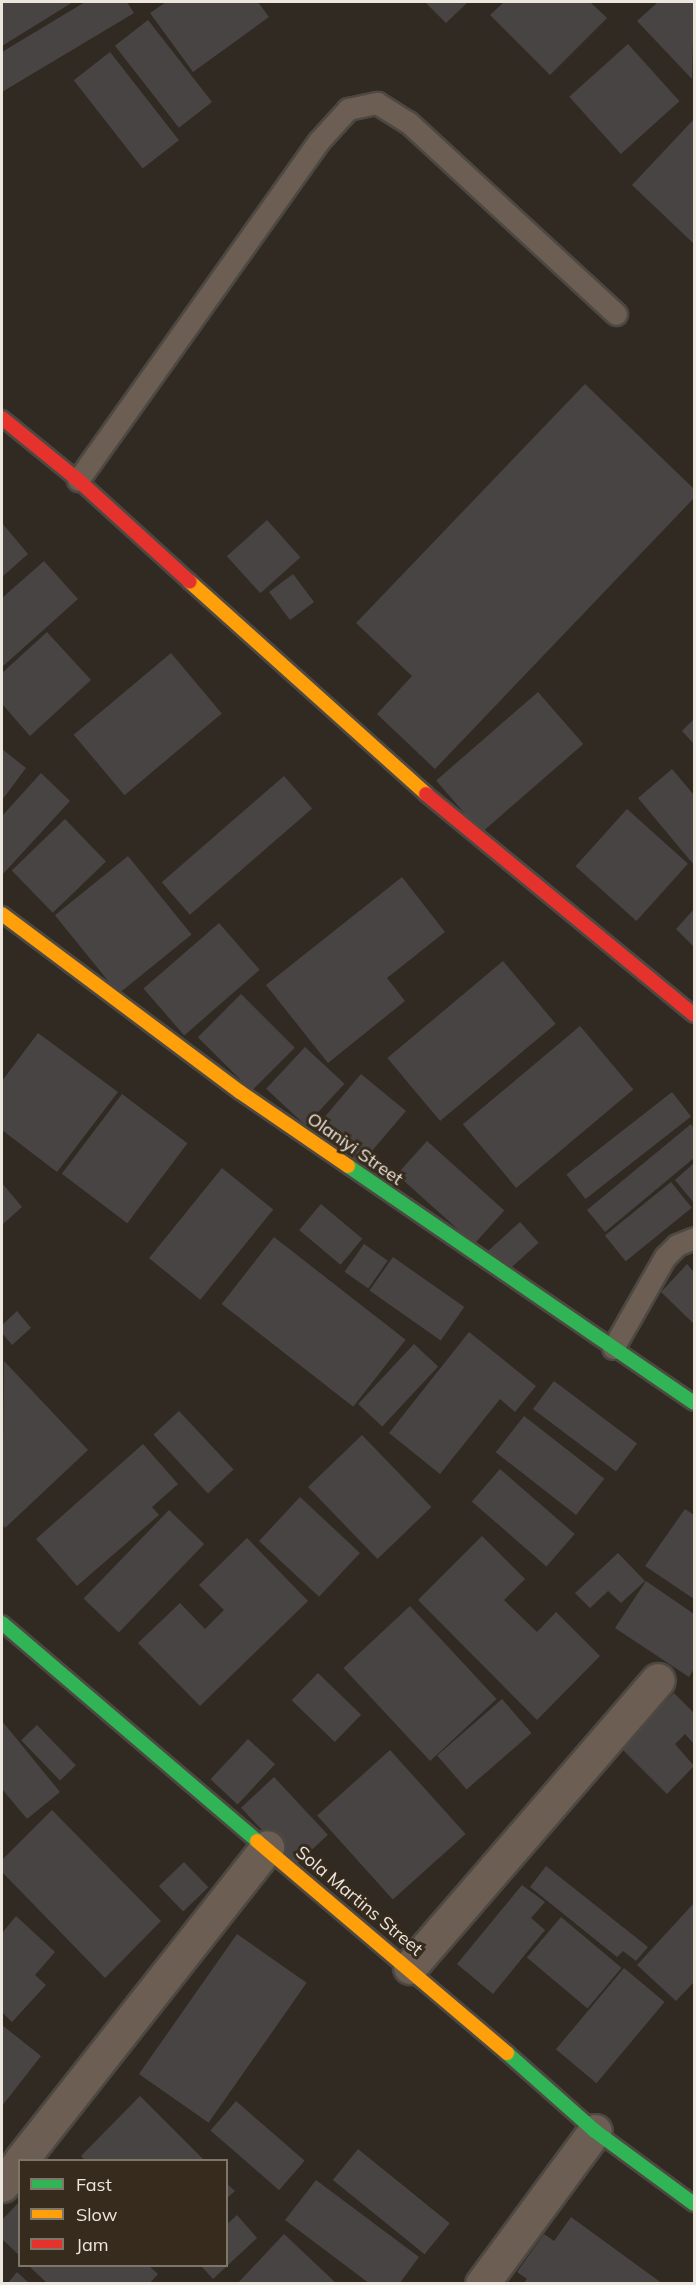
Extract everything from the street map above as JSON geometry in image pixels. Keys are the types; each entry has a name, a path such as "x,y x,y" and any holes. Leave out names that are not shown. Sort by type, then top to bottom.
{"street":[{"path":"2,418 78,480 383,759 694,1015"},
{"name":"Olaniyi Street","path":"2,914 240,1092 694,1403"},
{"name":"Sola Martins Street","path":"2,1623 141,1745 410,1967 595,2131 694,2204"},
{"path":"410,1967 658,1680"},
{"path":"22,2159 267,1847"},
{"path":"482,2283 595,2131"},
{"path":"2,2185 18,2164"}],"lane":[{"path":"78,480 318,142 348,109 377,103 408,122 616,314"},
{"path":"612,1348 666,1257 677,1245 694,1238"}],"building":[{"path":"2,2 73,2 2,46"},
{"path":"85,2 127,2 134,13 2,92 2,52"},
{"path":"166,2 258,2 269,17 193,72 150,13"},
{"path":"425,2 468,2 446,23"},
{"path":"504,2 590,2 607,18 550,75 490,15"},
{"path":"658,2 694,2 692,79 637,21"},
{"path":"148,20 212,102 179,128 115,46"},
{"path":"628,44 680,101 621,154 569,97"},
{"path":"110,52 179,140 143,169 74,80"},
{"path":"694,119 694,244 632,185"},
{"path":"585,384 694,489 694,498 435,769 377,714 412,676 356,623"},
{"path":"267,520 300,557 260,593 227,556"},
{"path":"2,523 28,554 2,577"},
{"path":"44,561 78,599 2,667 2,598"},
{"path":"293,574 314,602 290,620 269,592"},
{"path":"47,632 91,680 30,736 2,704 2,673"},
{"path":"171,653 222,714 124,795 74,735"},
{"path":"538,692 583,744 481,833 436,781"},
{"path":"694,719 694,744 682,731"},
{"path":"2,749 26,768 2,800"},
{"path":"672,769 694,795 694,865 638,798"},
{"path":"41,773 70,801 2,875 2,816"},
{"path":"284,776 312,808 190,915 162,882"},
{"path":"627,809 688,864 636,921 575,866"},
{"path":"65,819 106,861 53,913 12,870"},
{"path":"128,856 192,934 119,994 55,915"},
{"path":"402,877 445,932 387,978 405,1001 328,1063 266,985"},
{"path":"694,909 694,947 676,929"},
{"path":"219,923 260,970 184,1035 144,989"},
{"path":"503,961 556,1024 440,1121 387,1058"},
{"path":"241,994 295,1048 252,1091 198,1037"},
{"path":"580,1026 633,1090 516,1188 463,1124"},
{"path":"38,1033 118,1092 57,1172 2,1130 2,1081"},
{"path":"305,1047 344,1084 306,1126 266,1089"},
{"path":"361,1074 406,1111 360,1165 325,1136 332,1126 323,1119"},
{"path":"672,1092 691,1116 585,1199 566,1174"},
{"path":"122,1094 187,1143 127,1223 62,1174"},
{"path":"691,1124 694,1129 694,1158 605,1232 587,1210"},
{"path":"427,1141 504,1211 474,1244 397,1174"},
{"path":"694,1163 694,1203 675,1180"},
{"path":"222,1168 273,1210 200,1300 149,1258"},
{"path":"671,1182 692,1208 626,1261 605,1235"},
{"path":"2,1183 22,1207 2,1225"},
{"path":"321,1204 362,1239 341,1265 299,1230"},
{"path":"520,1222 539,1243 506,1272 487,1251"},
{"path":"274,1237 406,1340 353,1407 222,1304"},
{"path":"364,1244 388,1261 368,1288 344,1272"},
{"path":"393,1257 464,1307 441,1340 369,1291"},
{"path":"687,1264 694,1272 694,1324 661,1292"},
{"path":"17,1311 31,1328 12,1345 2,1333 2,1325"},
{"path":"469,1332 536,1386 515,1412 500,1399 440,1474 389,1433"},
{"path":"414,1344 438,1367 382,1426 358,1404"},
{"path":"4,1361 88,1450 5,1528 2,1524"},
{"path":"554,1381 637,1444 616,1472 533,1409"},
{"path":"179,1411 234,1470 208,1493 153,1435"},
{"path":"524,1416 604,1479 576,1515 496,1452"},
{"path":"362,1435 431,1507 378,1559 308,1487"},
{"path":"143,1444 178,1484 152,1507 159,1515 77,1586 36,1539"},
{"path":"500,1469 575,1534 547,1566 472,1501"},
{"path":"300,1497 360,1553 319,1597 259,1541"},
{"path":"685,1509 694,1515 694,1599 645,1566"},
{"path":"169,1510 204,1544 119,1633 84,1598"},
{"path":"482,1536 525,1579 504,1600 537,1632 556,1612 600,1656 537,1720 418,1600"},
{"path":"247,1538 308,1601 200,1706 138,1643 180,1603 205,1629 224,1610 199,1585"},
{"path":"618,1553 645,1581 621,1603 608,1591 590,1608 575,1593"},
{"path":"646,1581 694,1614 694,1669 689,1677 615,1628"},
{"path":"410,1606 497,1699 430,1761 343,1668"},
{"path":"318,1673 361,1715 335,1742 292,1700"},
{"path":"674,1693 694,1713 694,1744 685,1734 675,1744 694,1766 667,1794 620,1747"},
{"path":"502,1699 532,1733 467,1789 437,1755"},
{"path":"2,1721 60,1792 27,1819 2,1789"},
{"path":"37,1725 76,1765 60,1781 21,1740"},
{"path":"248,1739 275,1764 238,1804 210,1779"},
{"path":"390,1750 466,1834 393,1900 317,1816"},
{"path":"274,1777 328,1835 295,1865 241,1808"},
{"path":"52,1810 161,1921 105,1978 2,1872 2,1860"},
{"path":"184,1862 208,1887 183,1911 159,1886"},
{"path":"546,1866 648,1947 636,1961 623,1951 617,1957 530,1887"},
{"path":"522,1885 545,1902 531,1918 545,1930 493,1994 457,1964"},
{"path":"694,1903 694,1982 676,2001 637,1965"},
{"path":"16,1916 55,1952 35,1975 46,1985 12,2022 2,2012 2,1933"},
{"path":"561,1917 622,1968 587,2008 527,1958"},
{"path":"237,1934 307,1983 209,2123 139,2074"},
{"path":"624,1968 665,2002 596,2083 556,2049"},
{"path":"2,2025 41,2056 2,2106"},
{"path":"140,2096 203,2159 84,2159 81,2156"},
{"path":"236,2101 305,2161 279,2190 210,2130"},
{"path":"358,2149 450,2223 425,2254 333,2180"},
{"path":"316,2180 419,2257 399,2284 370,2284 285,2220"},
{"path":"228,2185 235,2191 228,2197"},
{"path":"18,2203 18,2254 2,2239 2,2220"},
{"path":"237,2215 257,2238 228,2265 228,2223"},
{"path":"571,2217 663,2284 523,2284 527,2279 517,2272 544,2234 554,2241"},
{"path":"284,2234 337,2284 237,2284"},
{"path":"30,2267 150,2267 158,2274 149,2284 48,2284"},
{"path":"202,2267 226,2267 213,2279"},
{"path":"17,2272 30,2284 7,2284"}],"traffic: fast":[{"path":"348,1166 694,1403"},
{"path":"2,1623 257,1841"},
{"path":"507,2053 595,2131 694,2204"}],"traffic: slow":[{"path":"190,582 426,794"},
{"path":"2,914 240,1092 348,1166"},
{"path":"257,1841 507,2053"}],"traffic: jam":[{"path":"2,418 78,480 190,582"},
{"path":"426,794 694,1015"}]}
